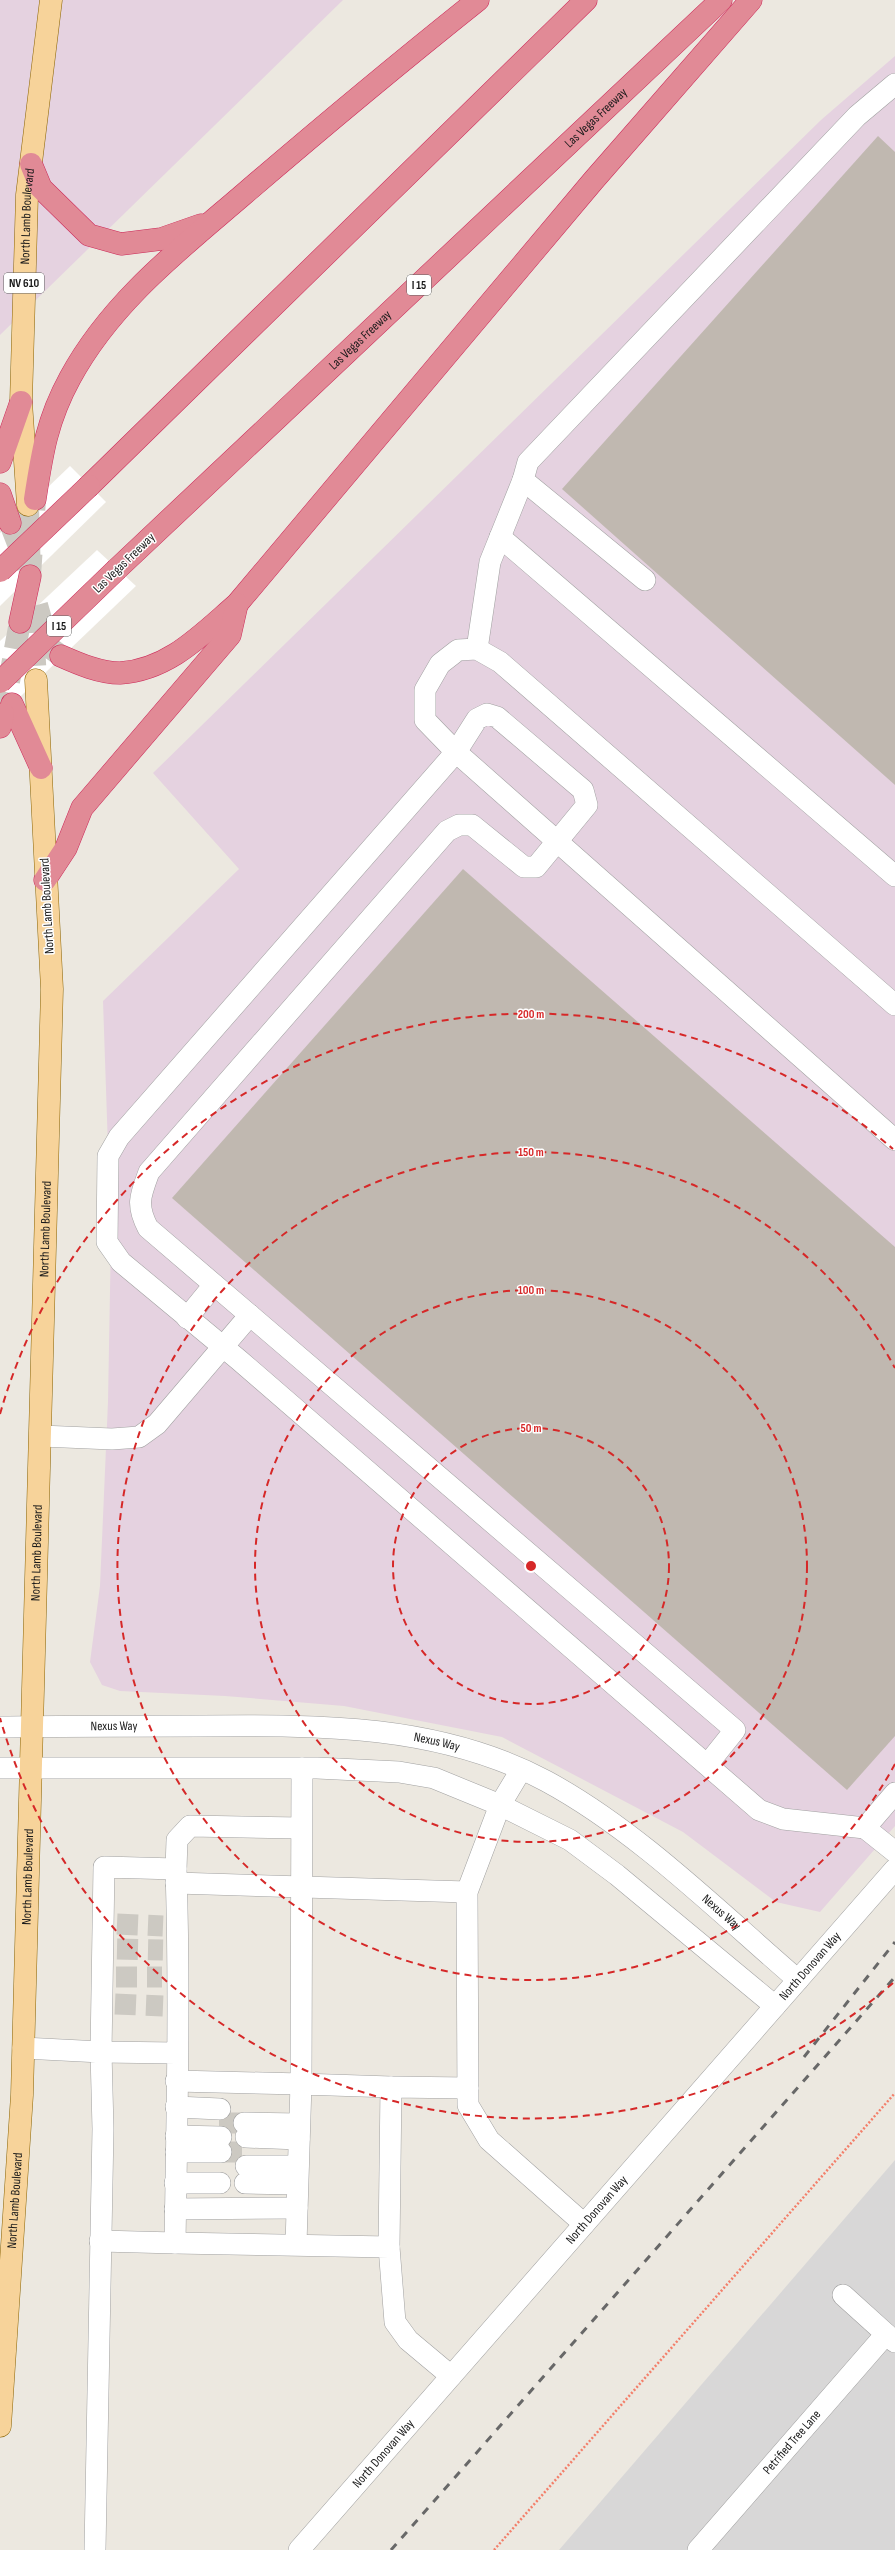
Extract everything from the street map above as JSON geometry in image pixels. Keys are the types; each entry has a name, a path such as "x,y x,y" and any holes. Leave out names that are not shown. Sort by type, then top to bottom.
{"highway":[{"path":"31,502 49,423 71,376 113,314 145,280 212,222 362,93 478,0"},
{"path":"0,571 89,486 586,0"},
{"name":"Las Vegas Freeway","path":"0,682 117,569 721,0"},
{"path":"61,656 86,666 120,673 153,666 183,651 236,604 593,181 751,0"},
{"path":"30,164 40,188 88,235 121,244 161,239 212,222"},
{"path":"0,462 21,402"},
{"path":"0,494 10,524"},
{"path":"30,576 30,613"},
{"path":"45,880 66,848 82,808 230,635 236,604"},
{"path":"5,715 41,768"}],"main road":[{"name":"North Lamb Boulevard","path":"31,502 21,402 27,195 51,0"},
{"name":"North Lamb Boulevard","path":"0,2426 23,2048 32,1768 52,989 45,880 36,680"}],"street":[{"path":"477,649 490,562 523,480 528,462 857,116 895,84"},
{"path":"523,480 645,580"},
{"path":"500,537 895,876"},
{"path":"895,1005 500,662 477,649 458,650 440,664 425,690 425,720 456,752 895,1140"},
{"path":"707,1765 735,1730 148,1228 139,1212 143,1189 149,1172 447,831 459,824 472,825 524,867 536,867 587,805 583,790 497,717 487,714 477,719 456,752 119,1137 108,1156 107,1242 121,1262 223,1347 758,1810 783,1819 864,1828 895,1852"},
{"path":"187,1318 214,1284"},
{"path":"41,1436 112,1439 139,1438 158,1424 250,1315"},
{"name":"Nexus Way","path":"0,1727 312,1725 384,1731 446,1745 499,1760 546,1782 637,1842 798,1980"},
{"path":"0,1768 302,1768 399,1772 427,1777 500,1805 570,1840 605,1866 775,2006"},
{"path":"296,2244 301,2084 302,1768"},
{"path":"520,1770 500,1805 467,1892 468,2105 489,2140 584,2224"},
{"path":"864,1828 895,1793"},
{"path":"175,2243 176,2053 170,2006 169,1926 176,1876 177,1840 190,1826 301,1828"},
{"path":"95,2550 103,2129 101,2052 109,2004 110,1950 110,1924 104,1867 176,1876 301,1886 467,1892"},
{"name":"North Donovan Way","path":"299,2550 895,1870"},
{"path":"23,2048 101,2052 176,2053"},
{"path":"176,2081 468,2088"},
{"path":"391,2087 389,2247 395,2322 408,2340 451,2376"},
{"path":"176,2145 220,2145"},
{"path":"176,2145 220,2145"},
{"path":"176,2145 220,2145"},
{"path":"246,2145 299,2146"},
{"path":"246,2145 299,2146"},
{"path":"246,2145 299,2146"},
{"path":"175,2209 297,2208"},
{"path":"100,2241 389,2247"},
{"path":"843,2295 891,2338"},
{"name":"Petrified Tree Lane","path":"698,2550 891,2338"}],"path":[{"path":"494,2550 838,2156 895,2093"}],"shaded area":[{"path":"0,0 343,0 0,335"},
{"path":"895,56 895,1826 820,1912 776,1902 683,1832 502,1737 344,1706 225,1696 120,1691 102,1685 90,1662 100,1586 108,1402 111,1236 103,1001 239,869 153,773 821,120"},
{"path":"895,2160 895,2550 559,2550"}],"pier":[{"path":"70,466 106,502 0,606 0,533"},
{"path":"97,550 136,586 0,716 0,641"}],"building":[{"path":"878,136 895,152 895,785 562,489"},
{"path":"463,869 895,1247 895,1736 847,1790 172,1198"}],"tunnel":[{"path":"30,576 35,499"},
{"path":"28,505 30,576"},
{"path":"10,523 27,567"},
{"path":"37,605 49,647 61,656"},
{"path":"32,611 36,680"},
{"path":"3,714 20,622"},
{"path":"117,1924 163,1926"},
{"path":"117,1949 163,1950"},
{"path":"116,1977 162,1977"},
{"path":"115,2004 163,2006"},
{"path":"219,2123 244,2123"},
{"path":"221,2152 246,2152"}],"railway":[{"path":"804,2057 895,1942"},
{"path":"391,2550 895,1977"}]}
